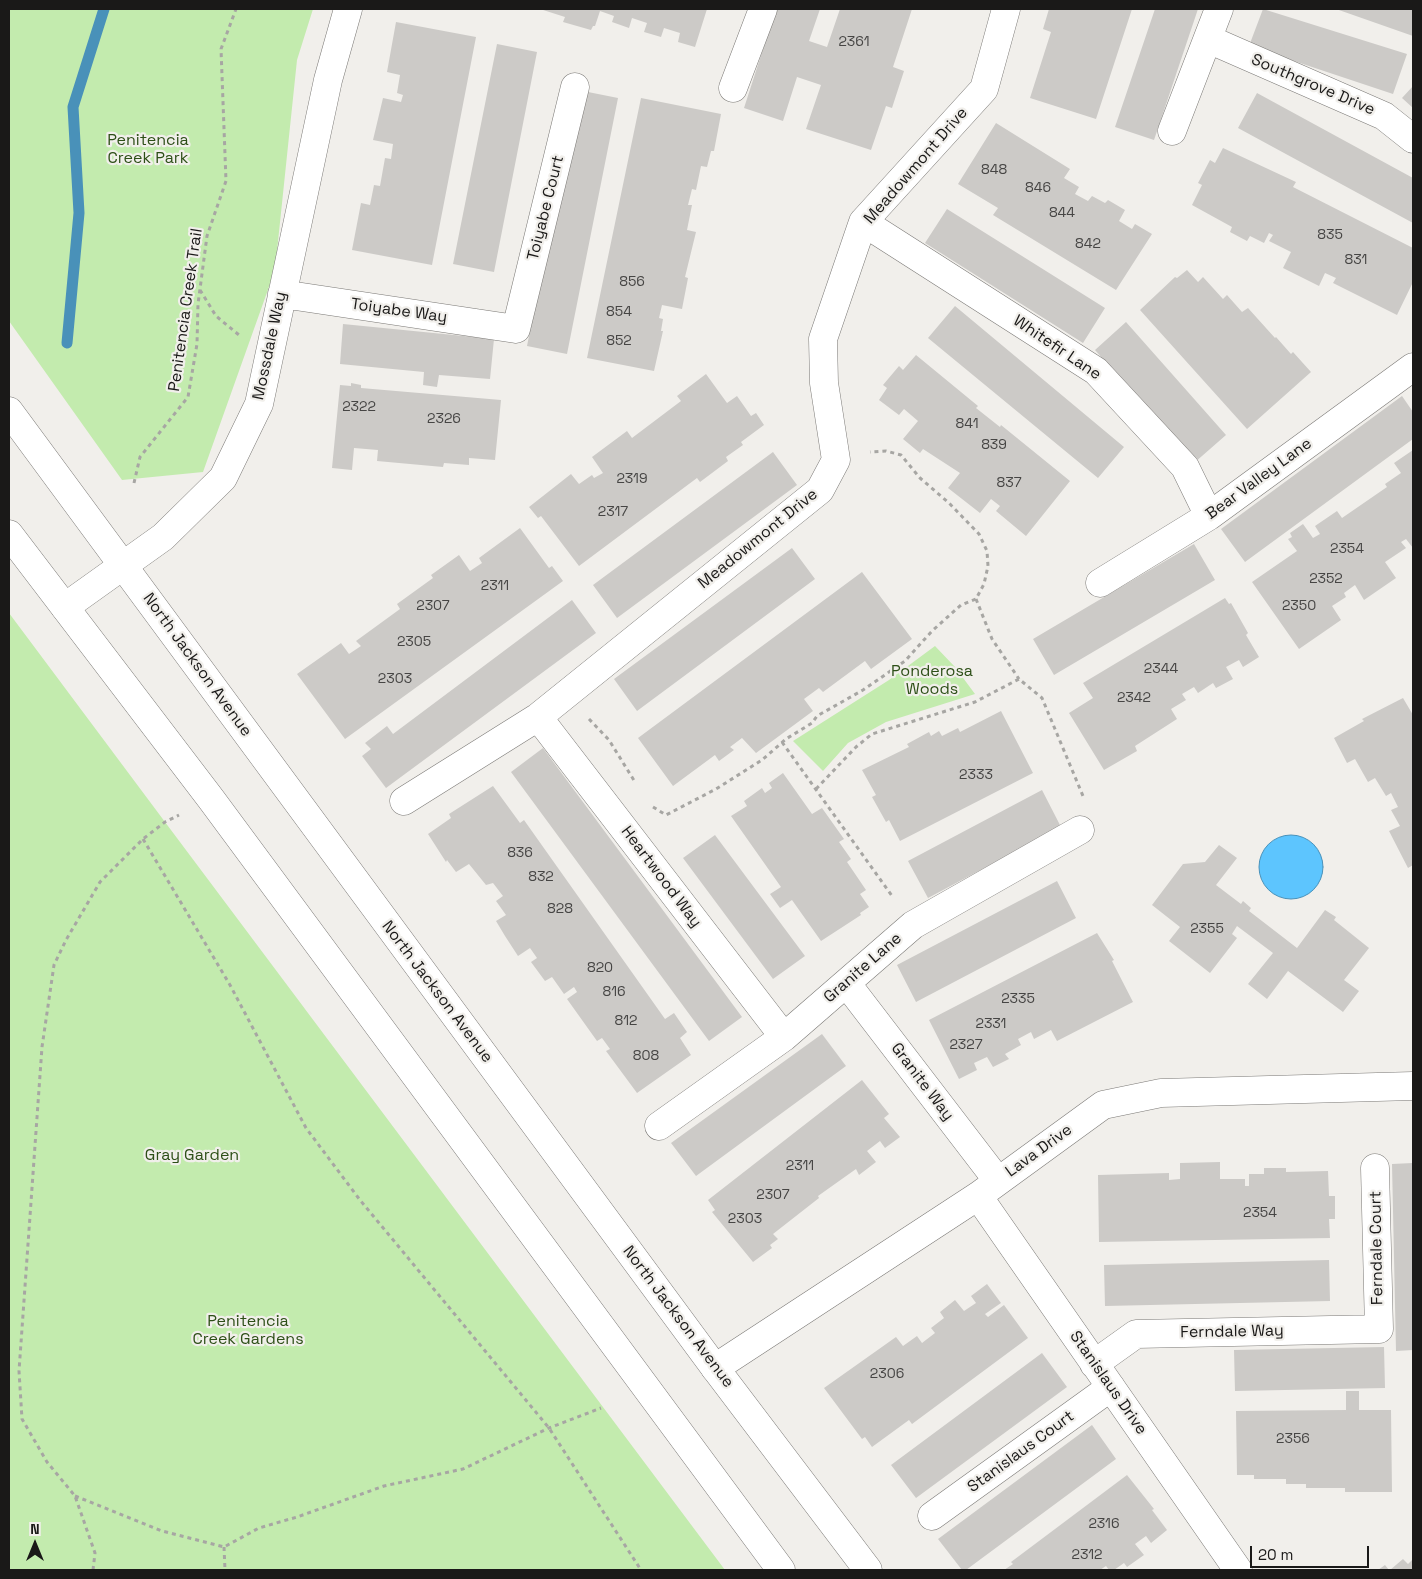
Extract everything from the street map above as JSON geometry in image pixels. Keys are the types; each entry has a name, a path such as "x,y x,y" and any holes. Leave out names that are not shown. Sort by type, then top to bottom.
{"street":[{"name":"Mossdale Way","path":"65,607 163,537 224,478 258,404 328,80 348,9"},
{"path":"732,88 763,9"},
{"name":"Meadowmont Drive","path":"404,801 538,717 820,490 836,460 824,383 823,339 864,222 984,89 1006,9"},
{"path":"1172,131 1219,9"},
{"name":"Southgrove Drive","path":"1208,39 1384,116 1413,139"},
{"name":"Toiyabe Court","path":"516,329 575,87"},
{"name":"Whitefir Lane","path":"864,222 1096,371 1184,467 1209,516"},
{"name":"Toiyabe Way","path":"282,294 516,329"},
{"name":"Bear Valley Lane","path":"1100,583 1209,516 1413,367"},
{"name":"North Jackson Avenue","path":"9,411 715,1368 868,1570"},
{"path":"9,534 217,807 781,1570"},
{"name":"Heartwood Way","path":"538,717 784,1037"},
{"name":"Granite Lane","path":"659,1126 784,1037 913,925 1080,830"},
{"name":"Granite Way","path":"847,984 988,1189"},
{"name":"Lava Drive","path":"715,1368 988,1189 1103,1105 1162,1093 1413,1086"},
{"name":"Ferndale Court","path":"1375,1168 1379,1329"},
{"name":"Stanislaus Drive","path":"988,1189 1094,1364 1238,1570"},
{"name":"Ferndale Way","path":"1094,1364 1136,1334 1379,1329"},
{"name":"Stanislaus Court","path":"932,1516 1111,1387"}],"path":[{"name":"Penitencia Creek Trail","path":"134,483 140,457 188,397 197,344 200,289 207,236 226,181 221,49 236,9"},
{"path":"200,289 216,316 236,335 272,341"},
{"path":"652,806 666,815 732,779 762,760 782,742 812,722 817,716 863,690 905,661 932,631 961,605 976,599 984,584 988,566 986,551 979,534 949,503 920,478 901,456 886,451 869,452"},
{"path":"976,599 992,639 1019,679 1042,698 1063,744 1084,799 1080,830"},
{"path":"816,789 856,747 872,734 975,702 1019,679"},
{"path":"584,712 609,740 636,785"},
{"path":"782,742 892,897"},
{"path":"93,1570 95,1553 75,1496 47,1462 22,1419 19,1371 42,1047 54,965 66,940 100,882 143,839 165,822"},
{"path":"143,839 230,985 306,1128 360,1200 549,1428 641,1570"},
{"path":"75,1496 162,1531 224,1548 259,1528 297,1517 384,1486 463,1469 549,1428 601,1408"},
{"path":"224,1548 225,1570"}],"green space":[{"name":"Penitencia Creek Park","path":"9,9 313,9 297,60 275,270 203,472 122,480 9,321"},
{"name":"Penitencia Creek Gardens","path":"9,613 165,822 725,1570 9,1570"},
{"name":"Ponderosa Woods","path":"935,646 955,667 975,694 886,722 848,743 823,771 793,741 889,680"}],"water":[{"path":"1291,835 1303,837 1314,844 1321,855 1323,867 1321,879 1314,890 1303,897 1291,899 1279,897 1268,890 1261,879 1259,867 1261,855 1268,844 1279,837"}],"building":[{"path":"540,9 707,9 695,47 678,42 680,33 664,28 661,37 644,32 647,23 632,18 629,28 612,22 614,16 600,11 595,26 591,30 563,22 565,17"},
{"path":"776,9 820,9 809,41 827,47 840,9 912,9 893,67 904,71 892,108 886,106 871,150 806,129 821,85 797,77 783,121 744,108"},
{"path":"1049,9 1132,9 1096,119 1030,98 1051,32 1043,29"},
{"path":"1155,9 1198,9 1154,140 1115,127"},
{"path":"1263,9 1407,54 1393,94 1249,46"},
{"path":"1336,9 1413,9 1413,36"},
{"path":"396,22 476,37 432,265 352,250 361,203 370,205 374,185 380,186 385,158 391,159 393,144 373,140 383,98 401,102 403,95 397,93 400,75 387,72"},
{"path":"497,44 537,52 494,272 453,264"},
{"path":"1413,86 1413,108 1402,98"},
{"path":"578,90 618,98 567,354 527,346"},
{"path":"1257,93 1413,178 1413,223 1238,128"},
{"path":"641,98 721,114 714,151 711,151 707,167 701,166 696,190 692,189 688,205 692,205 687,230 696,232 685,277 688,278 682,309 662,305 659,318 663,319 661,331 663,331 654,371 587,358"},
{"path":"996,123 1070,169 1064,178 1079,187 1075,194 1088,201 1092,196 1105,203 1108,200 1125,210 1119,221 1132,229 1135,224 1152,234 1116,290 993,215 998,208 958,184"},
{"path":"1223,148 1296,182 1293,187 1413,248 1413,282 1397,315 1333,283 1336,278 1325,273 1319,286 1283,268 1291,252 1269,241 1273,235 1269,233 1264,243 1250,236 1247,241 1230,232 1232,227 1192,205 1202,185 1198,183 1210,160 1215,163"},
{"path":"947,209 1105,308 1083,343 925,243"},
{"path":"1187,270 1198,282 1203,277 1223,299 1227,295 1242,312 1248,308 1275,338 1291,354 1293,352 1311,372 1247,429 1140,310 1175,277 1177,278"},
{"path":"955,306 1124,447 1098,478 928,338"},
{"path":"1126,322 1226,435 1194,463 1095,350"},
{"path":"343,324 494,339 490,379 439,375 437,387 423,385 424,372 340,364"},
{"path":"916,355 978,406 976,408 1000,427 1001,425 1070,481 1026,536 996,511 1000,506 991,499 980,513 948,488 960,473 923,449 920,453 903,439 918,421 904,409 899,415 879,400 887,388 883,385 899,366 903,370"},
{"path":"706,374 727,403 737,396 751,416 756,413 764,425 741,442 743,445 726,457 728,461 700,482 697,478 579,566 541,516 538,518 529,507 571,474 579,484 592,475 594,478 603,473 592,457 627,431 632,438 681,401 677,396"},
{"path":"351,383 361,385 361,388 501,400 495,460 469,458 469,465 444,463 443,467 377,461 378,450 354,448 352,470 332,468 340,385 351,386"},
{"path":"1402,396 1413,412 1413,439 1245,562 1221,529"},
{"path":"1413,450 1413,548 1406,539 1401,542 1406,548 1385,562 1396,578 1364,600 1355,585 1344,593 1346,597 1332,606 1341,620 1299,649 1252,582 1297,551 1288,539 1292,537 1290,533 1303,524 1313,538 1320,534 1315,526 1337,511 1342,518 1387,487 1385,484 1401,473 1394,463"},
{"path":"773,452 797,485 617,618 593,585"},
{"path":"520,528 549,568 552,566 563,581 345,739 297,674 341,643 349,654 361,646 356,641 400,609 397,604 433,578 431,575 459,555 470,571 482,563 479,558"},
{"path":"1194,544 1215,580 1054,675 1033,639"},
{"path":"792,548 815,579 637,711 614,679"},
{"path":"862,572 912,639 871,669 865,661 823,692 819,688 804,699 813,711 756,753 742,738 730,747 734,750 719,761 715,755 673,786 638,738"},
{"path":"1225,598 1229,604 1231,603 1259,657 1243,667 1239,660 1226,667 1233,679 1216,688 1213,683 1198,693 1194,687 1182,694 1186,700 1171,709 1177,719 1135,746 1137,751 1104,770 1069,713 1093,698 1083,683"},
{"path":"572,600 596,633 386,788 362,756 371,749 365,743 387,726 393,734"},
{"path":"1403,698 1413,715 1413,865 1408,868 1389,831 1400,826 1391,810 1398,807 1391,793 1386,796 1375,778 1368,782 1355,759 1347,763 1334,738 1364,721 1362,719"},
{"path":"1001,711 1033,773 900,841 889,820 886,822 872,797 876,795 862,770 909,747 907,744 929,732 931,736 939,731 942,736 958,728 960,732"},
{"path":"543,748 742,1017 709,1041 511,772"},
{"path":"783,773 812,814 822,808 844,839 839,842 851,859 847,862 866,890 860,894 869,907 860,913 861,915 821,941 792,900 780,908 770,894 781,887 731,816 747,806 744,801 762,788 765,793 772,788 769,783"},
{"path":"493,786 520,823 524,820 665,1019 674,1013 687,1032 680,1038 691,1055 637,1093 606,1051 610,1049 602,1038 597,1041 567,999 577,992 574,987 564,994 552,977 545,981 531,962 537,958 530,948 518,956 496,921 506,915 496,901 503,896 493,883 486,885 469,864 456,872 447,860 446,862 428,834 451,818 449,814"},
{"path":"1042,790 1061,827 928,898 908,861"},
{"path":"715,835 805,956 773,979 683,858"},
{"path":"1219,845 1237,858 1216,885 1241,904 1243,901 1251,908 1249,911 1297,948 1325,910 1336,917 1334,920 1369,948 1344,980 1359,991 1343,1012 1288,971 1267,999 1248,984 1273,953 1237,926 1232,934 1237,938 1210,973 1169,941 1180,927 1152,905 1183,864 1205,862"},
{"path":"1057,881 1076,918 916,1002 897,965"},
{"path":"1097,933 1114,960 1112,961 1133,1002 1057,1041 1051,1030 1034,1039 1031,1032 1018,1039 1021,1045 1005,1054 1009,1059 993,1067 987,1057 974,1063 977,1070 959,1079 929,1020"},
{"path":"822,1034 846,1066 696,1176 671,1143"},
{"path":"862,1080 889,1114 884,1118 900,1137 885,1148 880,1141 867,1151 876,1162 859,1175 856,1169 818,1196 819,1198 773,1234 778,1239 770,1245 772,1248 753,1262 712,1212 715,1210 708,1200"},
{"path":"1220,1162 1220,1179 1245,1179 1245,1186 1249,1186 1249,1174 1264,1174 1264,1168 1286,1168 1286,1172 1328,1171 1329,1196 1335,1196 1335,1219 1329,1219 1330,1238 1099,1242 1098,1175 1169,1173 1169,1180 1180,1179 1180,1163"},
{"path":"1413,1163 1413,1350 1396,1351 1392,1164"},
{"path":"1329,1260 1330,1301 1105,1306 1104,1265"},
{"path":"987,1284 1001,1303 985,1314 988,1317 1004,1305 1028,1338 912,1424 909,1420 872,1447 865,1437 862,1439 824,1388 896,1337 903,1346 917,1336 922,1343 935,1333 931,1328 944,1318 940,1312 955,1300 964,1311 976,1303 971,1296"},
{"path":"1384,1347 1385,1388 1235,1391 1234,1350"},
{"path":"1042,1353 1067,1387 916,1498 891,1465"},
{"path":"1346,1391 1359,1391 1359,1410 1391,1410 1392,1492 1345,1492 1345,1488 1306,1488 1306,1484 1286,1484 1286,1479 1254,1479 1254,1475 1237,1475 1236,1411 1346,1410"},
{"path":"1092,1425 1116,1459 966,1570 962,1570 938,1539"},
{"path":"1127,1475 1154,1509 1152,1510 1167,1530 1151,1543 1146,1536 1135,1544 1144,1555 1127,1567 1124,1563 1114,1570 1109,1570 1106,1566 1100,1570 1004,1570 1013,1564 1011,1562"},
{"path":"1403,1559 1408,1564 1413,1559 1413,1570 1390,1570"},
{"path":"1385,1565 1389,1570 1378,1570"}],"waterway":[{"path":"67,343 79,213 73,107 104,9"}],"park label":[{"name":"Gray Garden","path":"192,1156"}]}
